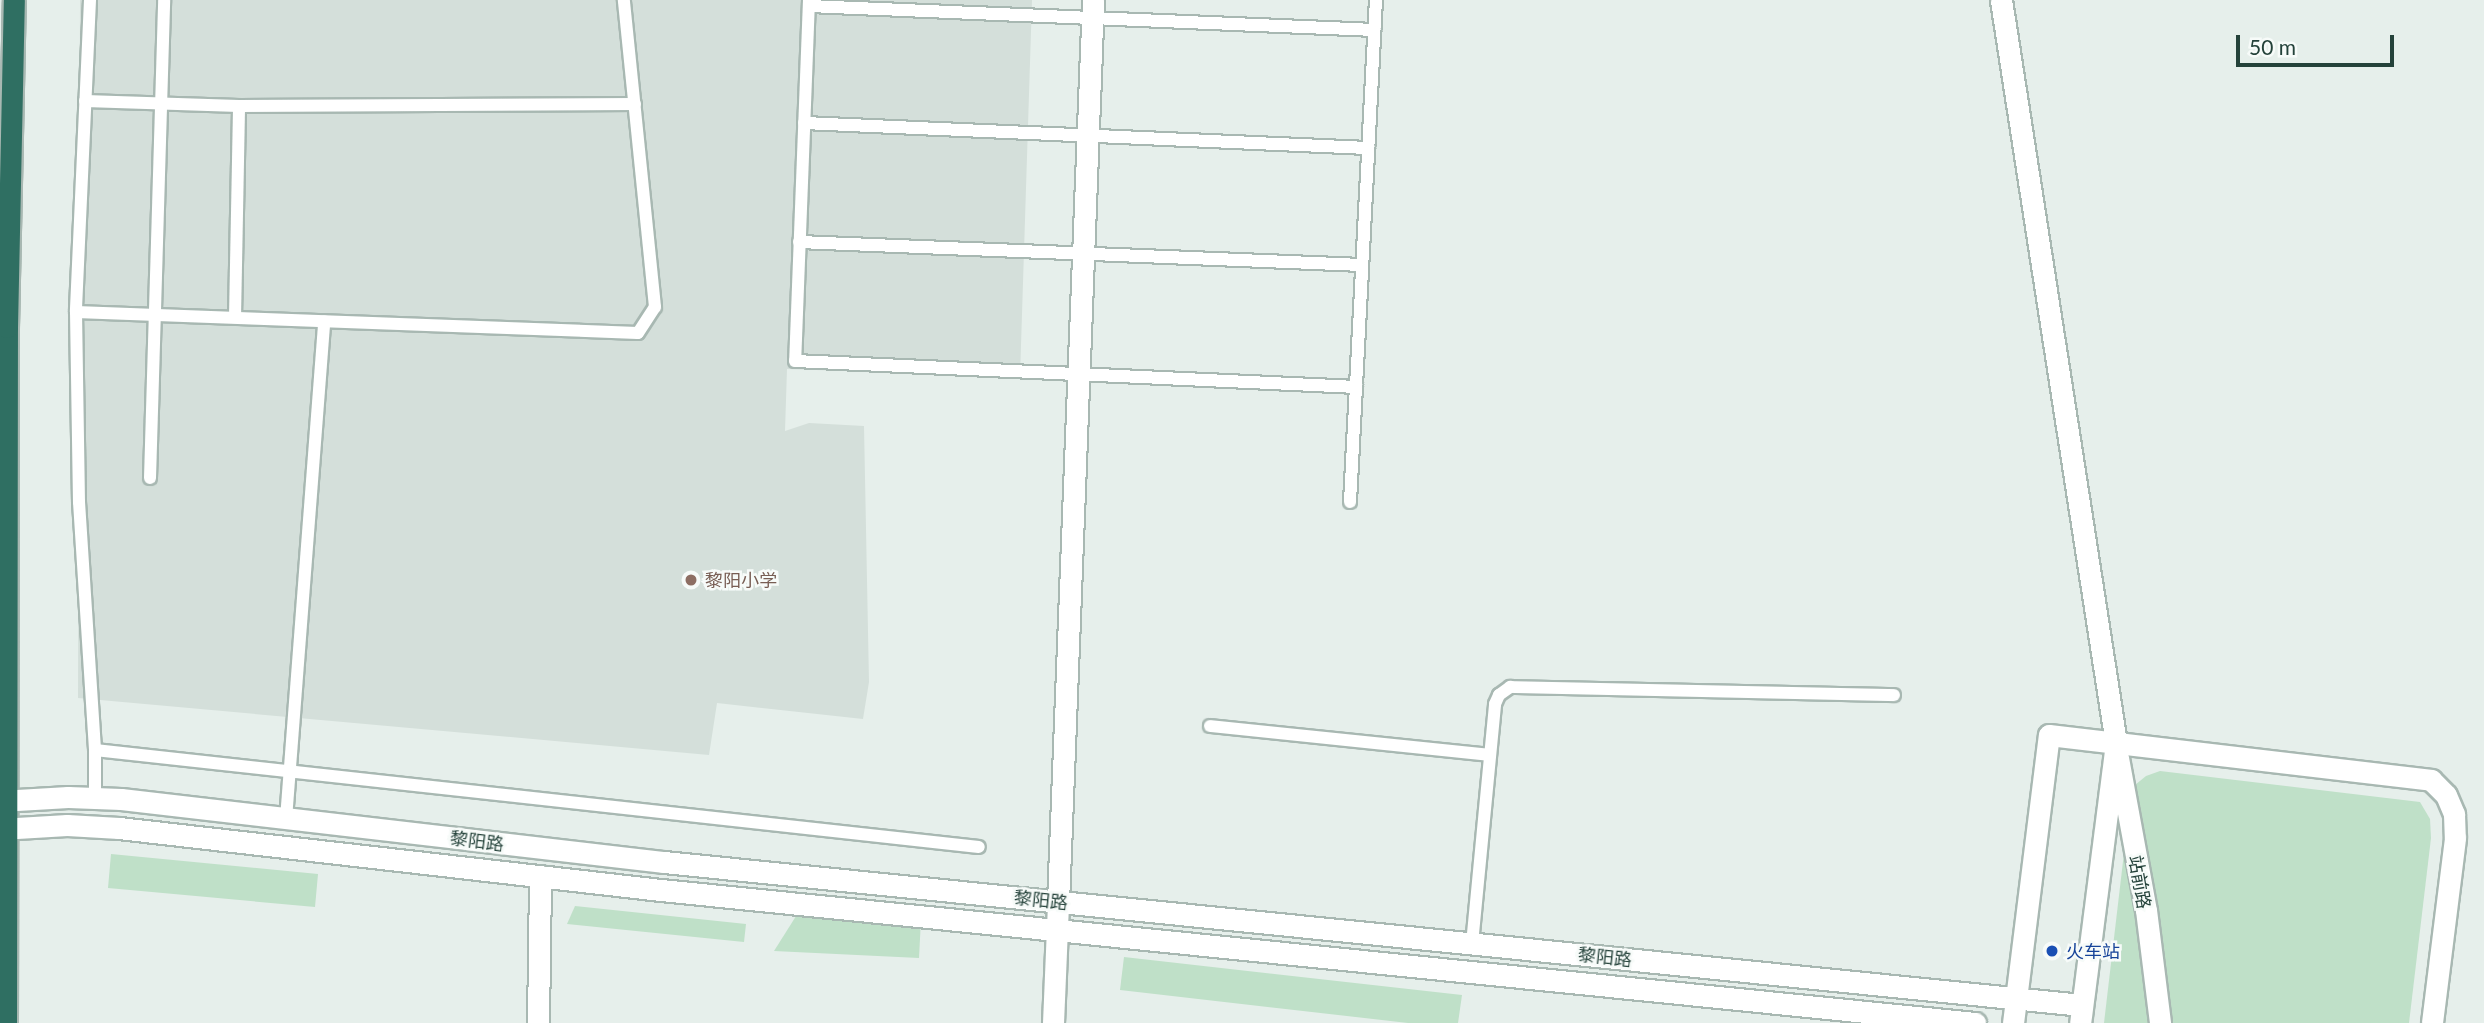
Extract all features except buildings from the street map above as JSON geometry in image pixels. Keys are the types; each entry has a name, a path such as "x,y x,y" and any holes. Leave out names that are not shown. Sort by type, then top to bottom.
{"highway":[{"path":"6,1023 4,800 7,327 14,0"}],"main road":[{"path":"2001,0 2116,743 2081,1014"},
{"path":"1053,1023 1093,9"},
{"path":"2013,1023 2049,734 2431,780 2446,795 2454,814 2455,838 2432,1023"},
{"name":"站前路","path":"2116,743 2146,909 2161,1023"},
{"name":"黎阳路","path":"4,800 94,798 664,862 2016,999 2081,1014"},
{"name":"黎阳路","path":"4,829 67,825 119,828 540,876 1975,1023"},
{"path":"538,1023 540,876"}],"lane":[{"path":"90,0 76,312 79,502 95,750 94,798"},
{"path":"150,478 164,0"},
{"path":"76,312 638,333 650,319 655,307 624,0"},
{"path":"1350,502 1376,0"},
{"path":"1356,387 795,361 809,3 1093,9 1374,30"},
{"path":"85,101 239,106 635,104"},
{"path":"235,317 239,106"},
{"path":"804,123 1368,148"},
{"path":"799,242 1362,265"},
{"path":"286,818 324,321"},
{"path":"1472,944 1495,704 1499,695 1510,687 1894,695"},
{"path":"1210,726 1490,755"},
{"path":"95,750 979,847"}],"shaded area":[{"path":"80,0 1032,0 1020,377 787,369 785,431 809,423 864,426 869,682 863,719 717,703 709,755 78,698"}],"green space":[{"path":"2160,771 2420,802 2430,819 2431,838 2409,1023 2104,1023 2130,802 2135,785 2146,776"},
{"path":"111,854 318,874 315,907 108,888"},
{"path":"575,906 746,924 744,942 567,924"},
{"path":"798,913 921,919 919,958 774,951"},
{"path":"1124,957 1462,995 1458,1023 1408,1023 1120,990"}],"place":[{"name":"黎阳小学","path":"691,580"},
{"name":"火车站","path":"2052,951"}]}
